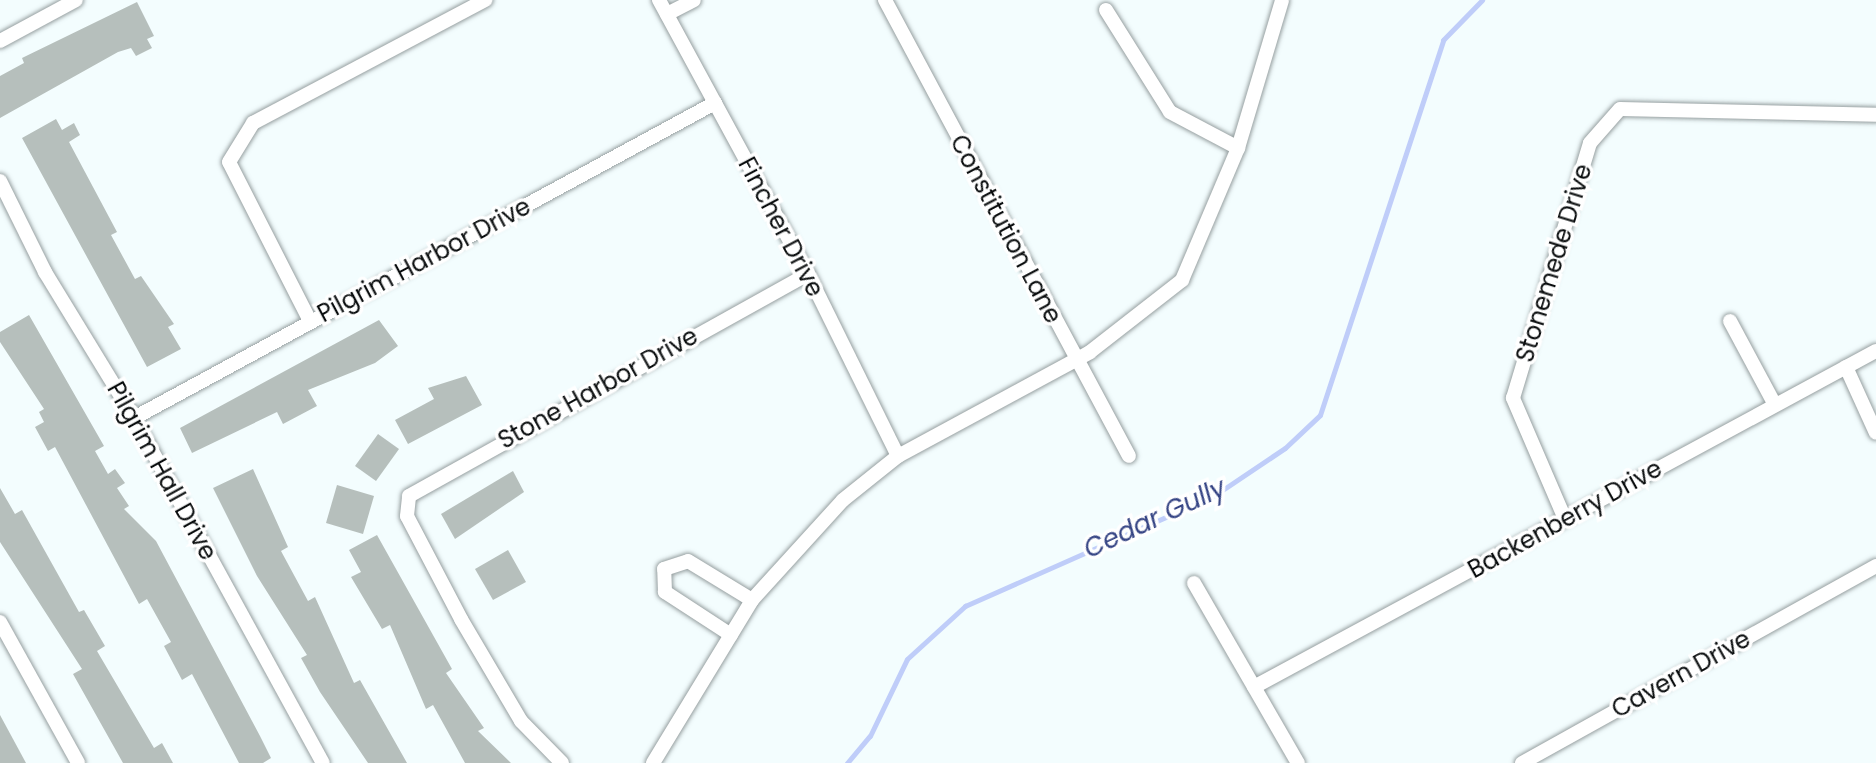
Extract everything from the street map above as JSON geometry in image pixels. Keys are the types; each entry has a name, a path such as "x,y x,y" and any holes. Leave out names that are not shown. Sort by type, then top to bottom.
{"street":[{"path":"0,41 76,0"},
{"path":"310,321 229,162 253,123 485,0"},
{"name":"Fincher Drive","path":"659,0 808,274 898,456"},
{"path":"667,14 694,0"},
{"name":"Constitution Lane","path":"885,0 1075,361 1129,456"},
{"path":"653,763 752,600 843,500 898,456 1075,361 1182,280 1238,148 1282,0"},
{"path":"1106,10 1170,112 1238,148"},
{"name":"Pilgrim Harbor Drive","path":"134,418 715,103"},
{"name":"Stonemede Drive","path":"1565,519 1513,398 1590,143 1620,109 1876,115"},
{"name":"Pilgrim Hall Drive","path":"0,181 45,272 134,418 323,763"},
{"name":"Stone Harbor Drive","path":"562,763 521,721 407,516 409,496 458,464 808,274"},
{"path":"1730,321 1775,405"},
{"name":"Backenberry Drive","path":"1254,687 1876,351"},
{"path":"1846,367 1876,433"},
{"path":"731,635 665,592 664,569 688,561 752,600"},
{"name":"Cavern Drive","path":"1522,763 1876,566"},
{"path":"1194,583 1298,763"},
{"path":"0,622 78,763"}],"building":[{"path":"137,2 154,36 147,39 152,48 136,56 131,48 118,52 0,118 0,76 24,63 22,58"},
{"path":"56,119 62,130 74,123 80,135 69,142 117,232 111,235 135,279 141,276 174,324 168,327 181,349 147,367 22,138"},
{"path":"29,315 104,446 95,451 108,474 115,469 125,483 117,488 129,506 124,509 156,541 260,736 271,758 263,763 239,763 192,674 182,680 164,646 171,642 147,599 139,604 55,447 48,451 35,427 44,422 39,412 44,409 0,342 0,332"},
{"path":"379,320 398,346 375,363 308,390 317,406 283,424 277,412 192,453 180,428"},
{"path":"466,376 482,405 408,444 395,420 434,399 428,388"},
{"path":"378,434 399,449 376,481 355,466"},
{"path":"253,469 288,547 281,551 308,601 315,597 354,683 360,680 407,763 368,763 320,692 301,658 307,655 257,576 213,488"},
{"path":"513,471 524,492 455,539 441,514"},
{"path":"337,485 374,496 363,534 326,523"},
{"path":"0,488 15,514 22,510 79,612 84,610 105,646 97,651 154,748 162,743 173,763 123,763 73,674 82,669 0,542"},
{"path":"377,535 452,669 446,673 484,728 478,731 511,763 465,763 433,705 426,709 390,625 382,629 351,577 361,572 349,550"},
{"path":"508,550 526,582 493,600 475,569"},
{"path":"0,715 26,763 0,763"}],"waterway":[{"name":"Cedar Gully","path":"847,763 870,736 907,659 965,606 1215,495 1285,448 1320,415 1443,40 1482,0"}]}
